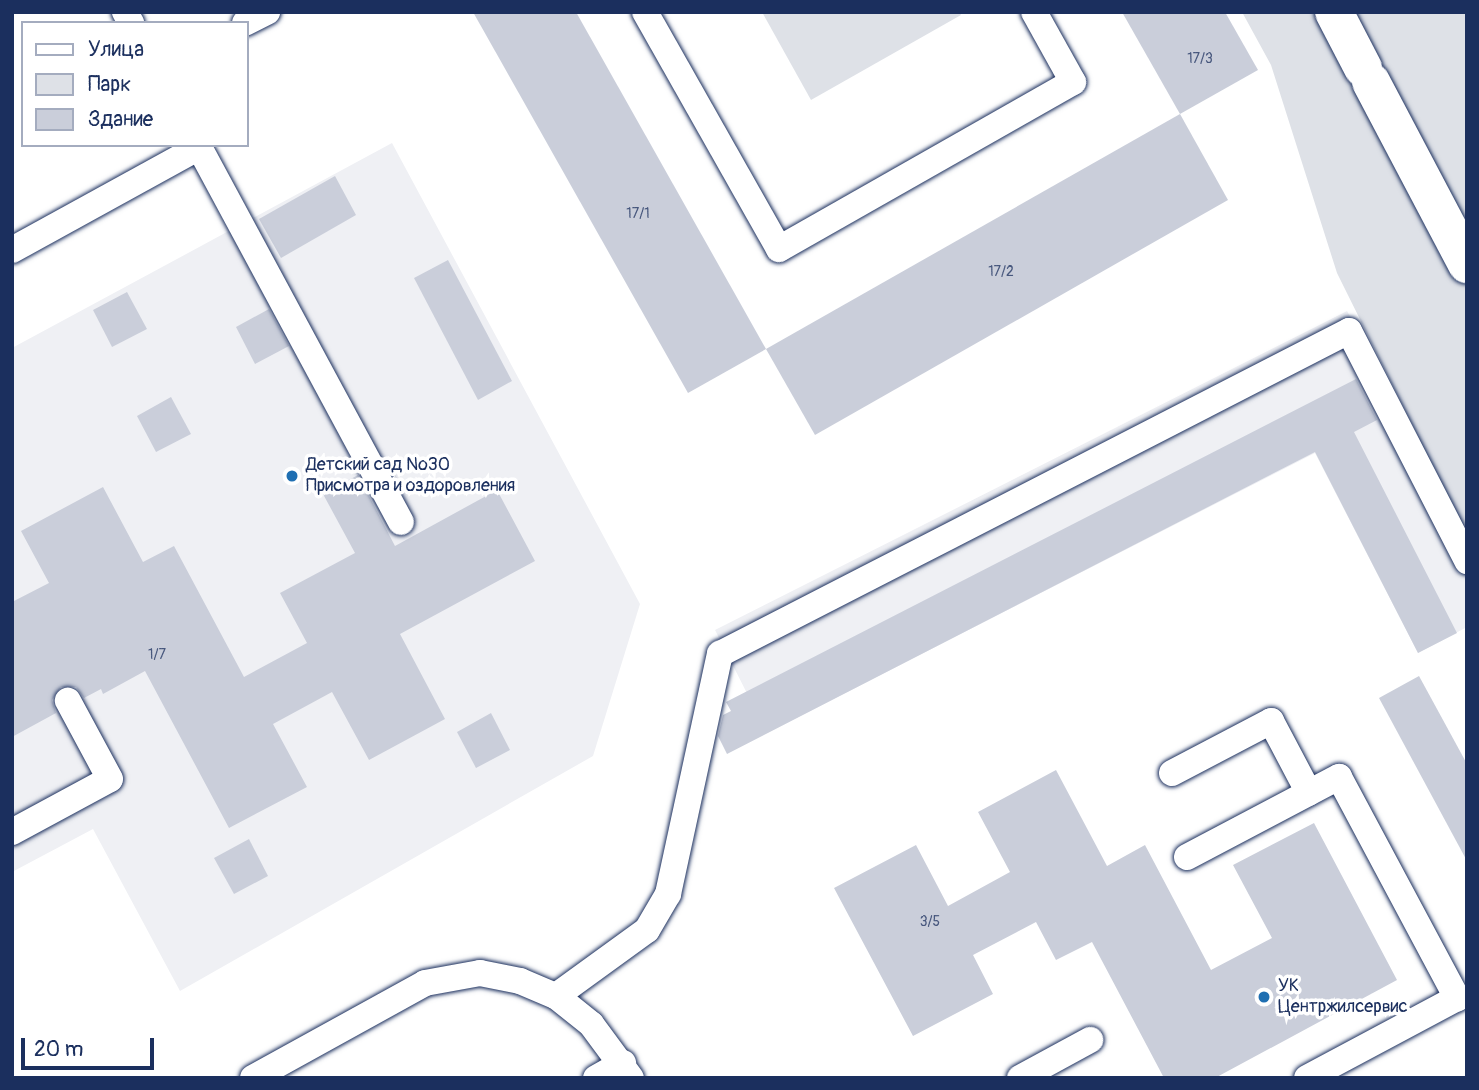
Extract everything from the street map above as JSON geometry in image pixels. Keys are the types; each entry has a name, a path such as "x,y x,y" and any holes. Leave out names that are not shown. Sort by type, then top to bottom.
{"street":[{"path":"1334,12 1467,264"}],"lane":[{"path":"248,22 267,12"},
{"path":"645,12 779,249 1073,82 1034,12"},
{"path":"12,250 197,147"},
{"path":"200,147 401,522"},
{"path":"556,996 647,930 668,894 720,654 1349,331 1467,561"},
{"path":"12,832 110,779 68,701"},
{"path":"1172,773 1271,721 1309,793"},
{"path":"1186,858 1339,776 1457,998 1307,1078"},
{"path":"253,1078 425,983 480,973 520,981 556,996 591,1024 627,1070 596,1078"},
{"path":"1020,1078 1090,1040"}],"shaded area":[{"name":"Детский сад №30 Присмотра и оздоровления","path":"392,143 640,604 593,756 180,991 93,829 12,872 12,348"},
{"path":"1347,311 1467,524 1467,627 1418,653 1315,453 767,733 715,630"}],"green space":[{"path":"762,12 959,12 961,15 811,100"},
{"path":"1242,12 1467,12 1467,535 1337,273 1271,65"}],"building":[{"path":"473,12 576,12 766,349 688,393"},
{"path":"1122,12 1225,12 1258,70 1180,114"},
{"path":"1180,114 1228,200 815,435 766,349"},
{"path":"335,176 356,215 281,258 259,219"},
{"path":"448,260 512,381 478,400 414,278"},
{"path":"127,292 147,329 112,347 93,310"},
{"path":"269,309 289,346 255,364 236,327"},
{"path":"1356,379 1377,420 1354,432 1457,633 1418,653 1315,452 727,754 718,736 723,715 731,711 726,702"},
{"path":"171,397 191,434 156,452 137,416"},
{"path":"358,475 395,546 497,490 535,561 400,634 445,719 369,760 332,692 273,724 307,787 229,828 145,671 103,694 101,689 84,698 76,687 61,687 52,700 56,713 12,737 12,602 49,583 21,531 103,487 143,562 174,546 244,677 307,643 280,593 355,553 323,494"},
{"path":"1419,676 1467,764 1467,861 1379,698"},
{"path":"491,713 510,750 476,768 457,732"},
{"path":"1056,770 1107,866 1145,845 1211,970 1272,938 1233,865 1314,823 1397,980 1215,1078 1164,1078 1092,942 1056,960 1036,922 973,955 993,994 913,1036 834,888 916,845 948,906 1010,872 978,812"},
{"path":"249,839 268,876 234,894 214,858"}],"place":[{"name":"Детский сад №30 Присмотра и оздоровления","path":"292,476"},
{"name":"УК Центржилсервис","path":"1264,997"}]}
